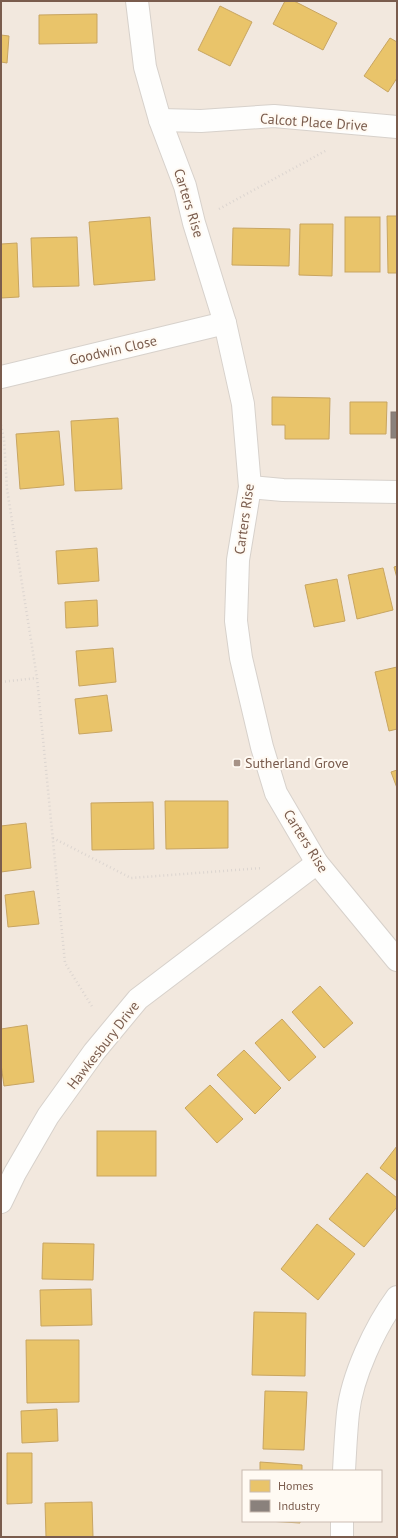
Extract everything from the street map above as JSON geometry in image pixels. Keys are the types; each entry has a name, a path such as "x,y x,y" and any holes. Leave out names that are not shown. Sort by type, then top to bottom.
{"street":[{"name":"Carters Rise","path":"137,1 145,67 160,120 185,186 194,223 225,323 243,404 250,487 238,560 236,621 241,658 262,748 276,793 317,863 397,960"},
{"name":"Calcot Place Drive","path":"160,120 201,121 274,116 397,127"},
{"name":"Goodwin Close","path":"1,377 225,323"},
{"path":"250,487 283,490 397,492"},
{"name":"Hawkesbury Drive","path":"1,1202 14,1173 48,1116 109,1034 138,999 317,863"},
{"path":"344,1470 348,1411 356,1380 372,1340 387,1311 397,1297"},
{"path":"342,1522 342,1537"}],"path":[{"path":"194,223 331,148"},
{"path":"1,425 4,439 7,489 38,678 65,963 109,1034"},
{"path":"1,682 38,678"},
{"path":"53,837 131,878 263,868"}],"shaded area":[{"path":"1,1 397,1 397,1537 1,1537"}],"building: Homes":[{"path":"285,1 294,1 337,23 323,50 273,24"},
{"path":"220,6 252,22 230,66 198,50"},
{"path":"97,14 97,43 39,44 39,15"},
{"path":"1,35 9,36 7,63 1,62"},
{"path":"390,38 397,42 397,78 388,92 364,76"},
{"path":"387,216 397,216 397,273 388,273"},
{"path":"150,217 155,280 94,285 89,222"},
{"path":"345,217 380,217 380,272 345,272"},
{"path":"300,224 333,224 332,276 299,275"},
{"path":"233,228 290,229 289,266 232,265"},
{"path":"77,237 79,286 33,287 31,238"},
{"path":"17,243 19,297 1,298 1,244"},
{"path":"272,397 330,398 329,439 285,439 285,425 272,425"},
{"path":"350,402 387,402 386,434 350,434"},
{"path":"118,418 122,489 75,491 71,421"},
{"path":"59,431 64,485 20,489 16,434"},
{"path":"97,548 99,581 58,584 56,551"},
{"path":"397,566 397,578 394,567"},
{"path":"383,568 393,610 357,619 348,575"},
{"path":"337,579 345,621 314,627 305,585"},
{"path":"97,600 98,626 66,628 65,602"},
{"path":"113,648 116,682 79,686 76,651"},
{"path":"397,667 397,729 389,731 375,672"},
{"path":"107,695 112,731 79,734 75,699"},
{"path":"397,770 397,788 391,772"},
{"path":"165,801 228,801 228,848 166,849"},
{"path":"153,802 154,849 92,850 91,803"},
{"path":"26,823 31,868 1,872 1,826"},
{"path":"34,891 39,924 8,927 5,895"},
{"path":"320,986 353,1023 324,1048 292,1012"},
{"path":"282,1019 316,1057 289,1081 255,1043"},
{"path":"27,1025 34,1082 4,1086 1,1064 1,1029"},
{"path":"244,1050 281,1088 255,1114 217,1075"},
{"path":"210,1085 243,1119 217,1143 185,1108"},
{"path":"97,1131 156,1131 156,1176 97,1176"},
{"path":"397,1146 397,1181 380,1168"},
{"path":"367,1173 397,1198 397,1207 364,1247 329,1219"},
{"path":"317,1224 355,1254 318,1300 281,1269"},
{"path":"43,1243 94,1244 93,1280 42,1279"},
{"path":"91,1289 92,1325 41,1326 40,1290"},
{"path":"254,1312 306,1313 305,1376 252,1375"},
{"path":"26,1340 79,1340 79,1402 27,1403"},
{"path":"265,1391 307,1392 304,1450 263,1449"},
{"path":"57,1409 58,1441 22,1443 21,1411"},
{"path":"7,1453 32,1453 32,1503 7,1504"},
{"path":"260,1462 302,1465 302,1470 260,1470"},
{"path":"92,1502 93,1537 46,1537 45,1503"}],"building: Industry":[{"path":"391,412 397,412 397,438 391,438"}],"place":[{"name":"Sutherland Grove","path":"237,763"}]}
